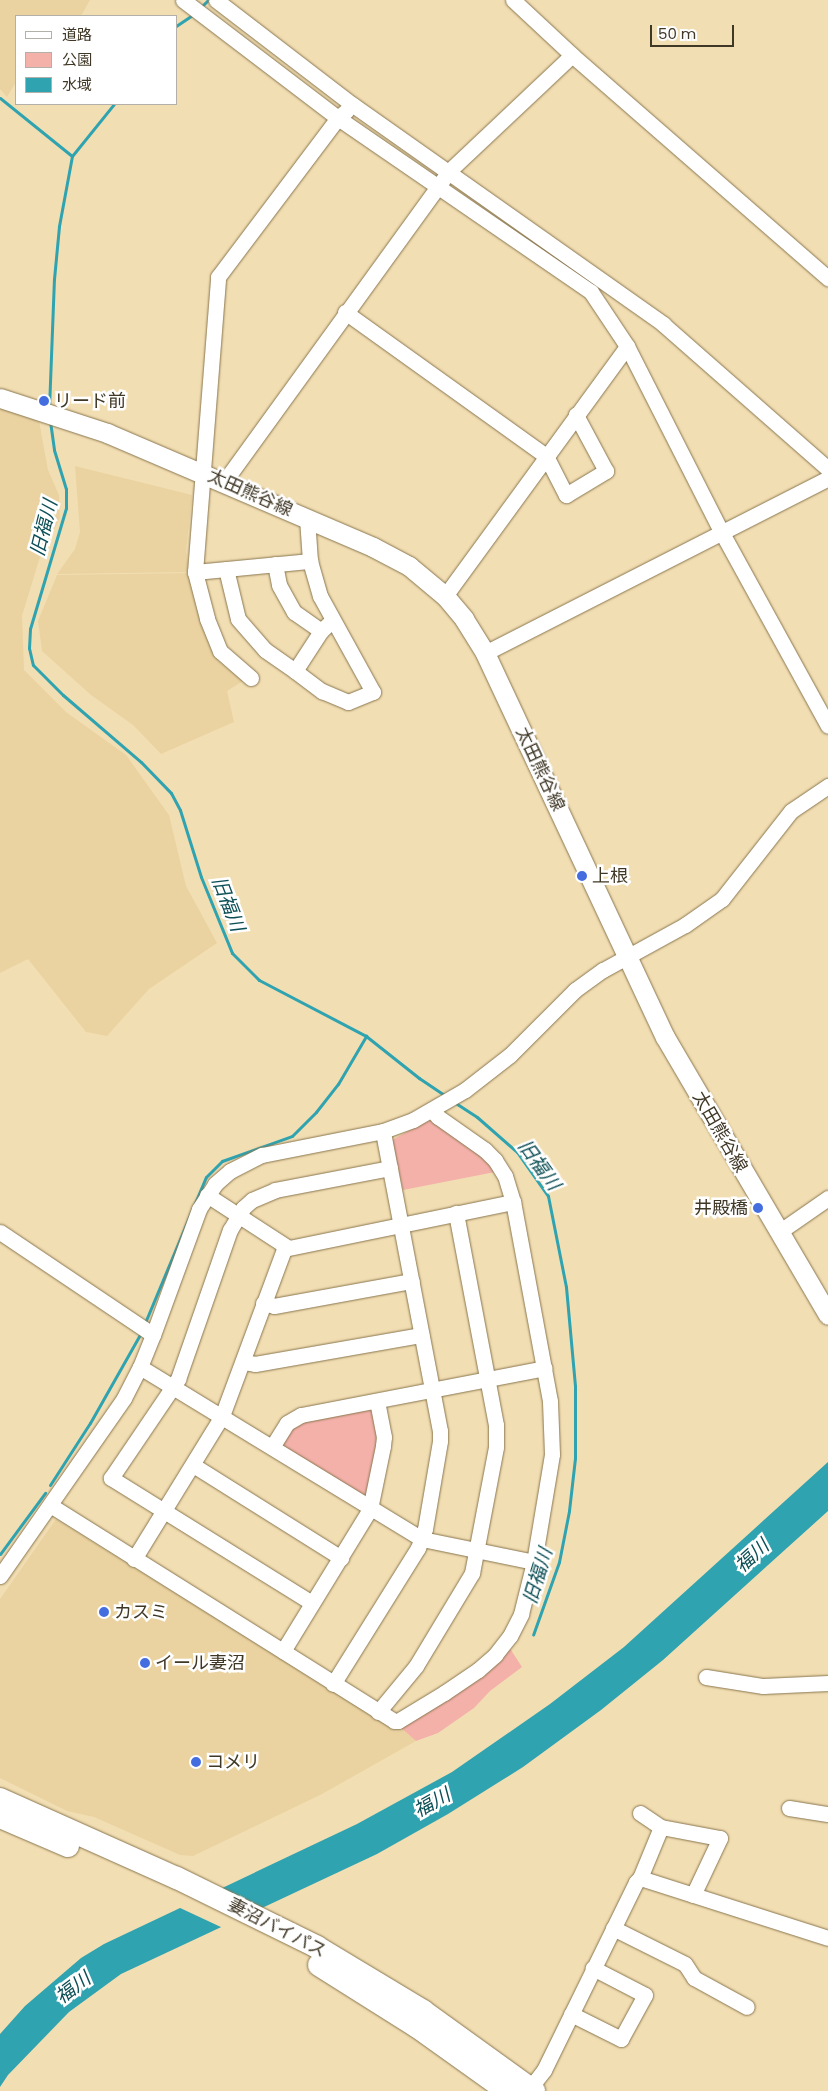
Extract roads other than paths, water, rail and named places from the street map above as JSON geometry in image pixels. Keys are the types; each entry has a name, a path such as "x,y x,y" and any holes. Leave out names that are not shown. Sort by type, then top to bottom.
{"highway":[{"name":"妻沼バイパス","path":"0,1799 271,1932 362,1972 423,2011 532,2090"},
{"name":"妻沼バイパス","path":"0,1817 168,1882"},
{"name":"妻沼バイパス","path":"271,1932 313,1962 416,2026 507,2091"}],"main road":[{"name":"太田熊谷線","path":"0,398 107,433 202,472 373,547 409,566 445,596 464,619 485,653 665,1037 828,1315"}],"street":[{"path":"216,0 353,105 663,324 828,469"},
{"path":"513,0 572,55 828,278"},
{"path":"185,1 338,118 591,292 626,346 722,533 828,726"},
{"path":"224,482 448,172 572,55"},
{"path":"251,678 220,651 207,618 195,572 218,277 338,118 353,105"},
{"path":"345,312 546,456 566,495 606,471 576,415"},
{"path":"445,596 626,346"},
{"path":"485,653 828,478"},
{"path":"226,569 238,619 265,650 322,691 348,702 373,692 320,596 310,561 307,518"},
{"path":"195,572 310,561"},
{"path":"275,564 279,585 294,612 321,631"},
{"path":"295,671 321,631 334,620"},
{"path":"0,1576 124,1398 140,1367 182,1250 207,1195 230,1171 262,1155 383,1131 414,1120 465,1090 510,1054 575,990 603,970 685,924 722,899 791,811 828,786"},
{"path":"50,1505 388,1719 398,1721 488,1662 516,1626 521,1614 534,1562 552,1454 551,1411 513,1202 505,1176 495,1160 467,1136 438,1117 436,1108"},
{"path":"333,1684 422,1539 440,1442 422,1335 383,1131"},
{"path":"312,1603 163,1512 112,1478 174,1387 230,1230 238,1215 252,1200 275,1190 390,1168"},
{"path":"207,1195 286,1247"},
{"path":"779,1232 828,1198"},
{"path":"134,1559 222,1416 244,1362 280,1254 286,1247 513,1202"},
{"path":"378,1712 416,1666 472,1574 496,1447 496,1425 456,1213"},
{"path":"0,1232 153,1335"},
{"path":"264,1303 274,1306 412,1281"},
{"path":"244,1362 255,1364 422,1335"},
{"path":"140,1367 422,1539 477,1552 534,1562"},
{"path":"272,1446 291,1419 301,1415 377,1402 544,1368"},
{"path":"283,1651 370,1509 384,1437 377,1402"},
{"path":"192,1464 341,1558"},
{"path":"706,1677 764,1686 828,1683"},
{"path":"789,1808 828,1814"},
{"path":"640,1813 662,1827 720,1838 694,1895"},
{"path":"532,2090 544,2070 636,1882 640,1878 662,1827"},
{"path":"640,1878 827,1933"},
{"path":"613,1928 685,1964 694,1978 747,2007"},
{"path":"571,2014 621,2039 645,1995 593,1968"}],"water":[{"name":"福川","path":"828,1462 828,1511 663,1660 601,1710 523,1767 448,1814 377,1854 121,1974 69,2012 8,2075 0,2087 0,2034 25,2006 81,1958 104,1944 357,1824 452,1772 550,1704 624,1647"}],"waterway":[{"name":"旧福川","path":"200,8 208,0"},
{"name":"旧福川","path":"178,25 194,14"},
{"path":"0,98 72,156"},
{"name":"旧福川","path":"49,408 54,279 59,226 72,156 113,105"},
{"name":"旧福川","path":"50,421 54,450 66,489 66,508 30,629 29,648 33,665 63,695 141,762 171,793 180,810 201,877 232,953 259,980 366,1036 419,1078 444,1095"},
{"path":"144,1325 206,1177 222,1161 292,1136 316,1112 338,1084 366,1036"},
{"name":"旧福川","path":"454,1102 477,1117 517,1152 548,1196 566,1287 575,1386 575,1458 569,1511 559,1562 533,1635"},
{"path":"50,1485 90,1423 141,1333"},
{"path":"0,1554 45,1493"}],"place":[{"name":"リード前","path":"44,401"},
{"name":"上根","path":"582,876"},
{"name":"井殿橋","path":"758,1208"},
{"name":"カスミ","path":"104,1612"},
{"name":"イール妻沼","path":"145,1663"},
{"name":"コメリ","path":"196,1762"}]}
